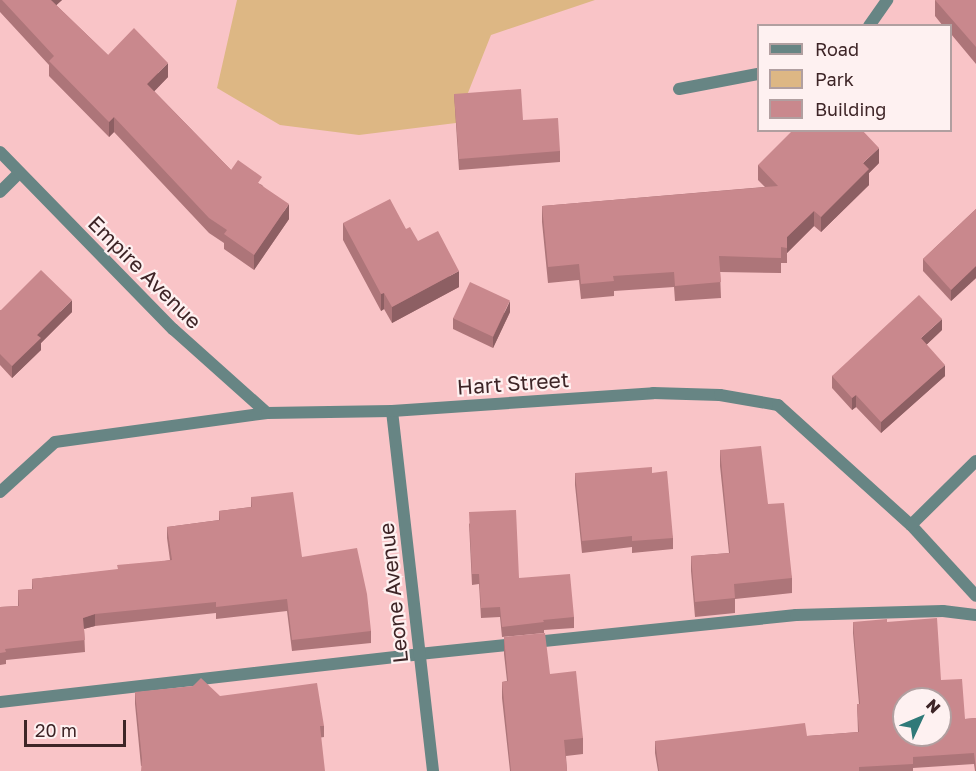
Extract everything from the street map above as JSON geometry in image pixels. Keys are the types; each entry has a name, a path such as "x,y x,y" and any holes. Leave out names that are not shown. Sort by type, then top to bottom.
{"street":[{"path":"870,24 887,0"},
{"path":"679,89 757,74"},
{"name":"Empire Avenue","path":"0,152 173,329 267,413"},
{"path":"0,192 20,173"},
{"name":"Hart Street","path":"0,492 55,442 267,413 392,411 653,393 720,394 778,405 910,525 976,596"},
{"name":"Leone Avenue","path":"392,411 433,771"},
{"path":"910,525 976,461"},
{"path":"0,702 419,654 796,615 944,611 976,615"}],"green space":[{"path":"237,0 595,0 491,35 456,123 359,135 280,125 217,88"}],"building":[{"path":"2,0 51,0 108,55 134,28 168,63 147,84 231,170 238,160 262,177 258,183 289,204 254,255 224,234 227,230 209,218 114,117 109,122 49,61 54,56"},
{"path":"935,0 976,0 976,47"},
{"path":"521,89 523,120 558,118 560,151 459,159 454,94"},
{"path":"791,132 864,132 879,148 863,163 869,169 821,217 814,211 787,237 787,248 781,247 781,258 719,256 721,282 675,286 674,272 613,276 614,281 581,284 579,264 548,267 542,206 778,186 758,165"},
{"path":"390,199 406,229 410,227 418,241 438,231 459,271 392,307 384,293 381,294 343,223"},
{"path":"976,209 976,266 951,290 923,259"},
{"path":"41,270 72,300 37,335 41,338 12,366 0,354 0,310"},
{"path":"470,282 510,301 493,337 453,318"},
{"path":"919,295 942,319 921,338 945,365 881,422 856,395 852,398 832,376"},
{"path":"761,446 768,504 784,503 792,578 734,584 735,598 695,602 691,556 730,553 720,450"},
{"path":"652,467 652,473 667,471 673,538 632,541 632,536 582,541 575,473"},
{"path":"293,492 302,557 357,548 367,594 371,631 292,640 287,599 216,607 216,602 95,614 83,618 85,640 5,649 6,652 0,653 0,607 19,606 18,590 33,589 32,579 118,569 117,565 172,560 167,527 220,520 219,511 252,507 251,497"},
{"path":"516,510 519,578 570,574 574,617 502,627 500,607 481,608 479,574 472,574 469,512"},
{"path":"937,618 941,680 962,679 965,719 976,718 976,770 974,753 913,757 913,764 859,767 859,771 659,771 655,741 805,723 807,736 859,732 857,704 860,704 853,622 887,619 887,622"},
{"path":"545,633 550,674 576,671 583,738 564,740 567,771 511,771 502,682 508,681 504,637"},
{"path":"201,678 220,696 317,683 324,726 320,726 325,771 141,771 142,759 135,692 193,686"}]}
